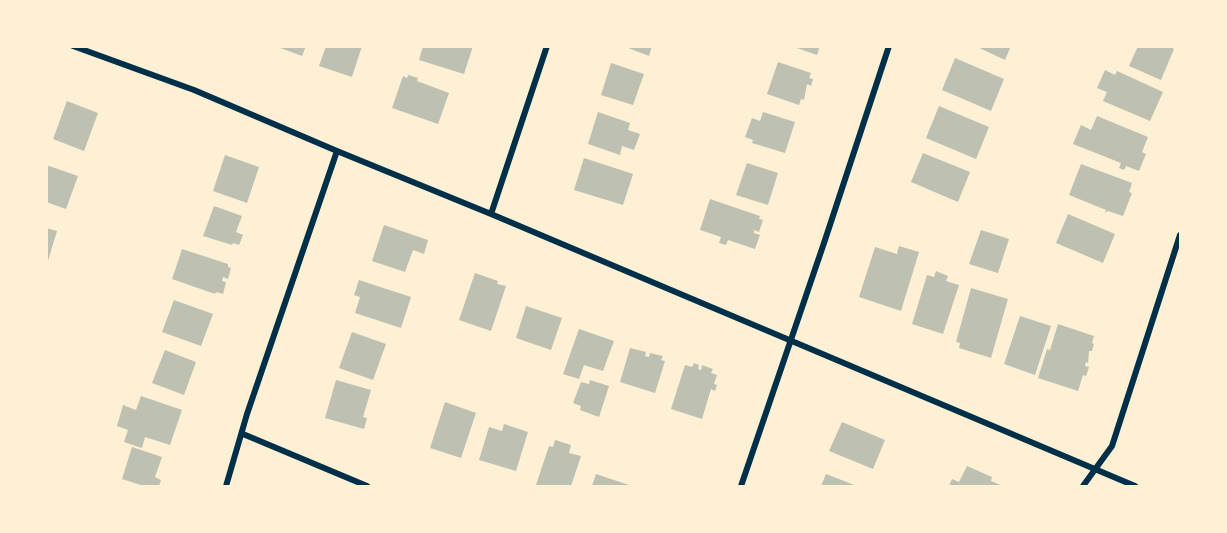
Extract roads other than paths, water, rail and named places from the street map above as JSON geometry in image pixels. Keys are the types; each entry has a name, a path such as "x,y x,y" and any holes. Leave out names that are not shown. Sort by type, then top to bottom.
{"street":[{"path":"73,46 194,90 1135,486"},
{"path":"491,214 547,46"},
{"path":"741,486 888,46"},
{"path":"226,486 247,414 337,152"},
{"path":"1083,486 1112,446 1180,235"},
{"path":"243,434 367,486"}]}
